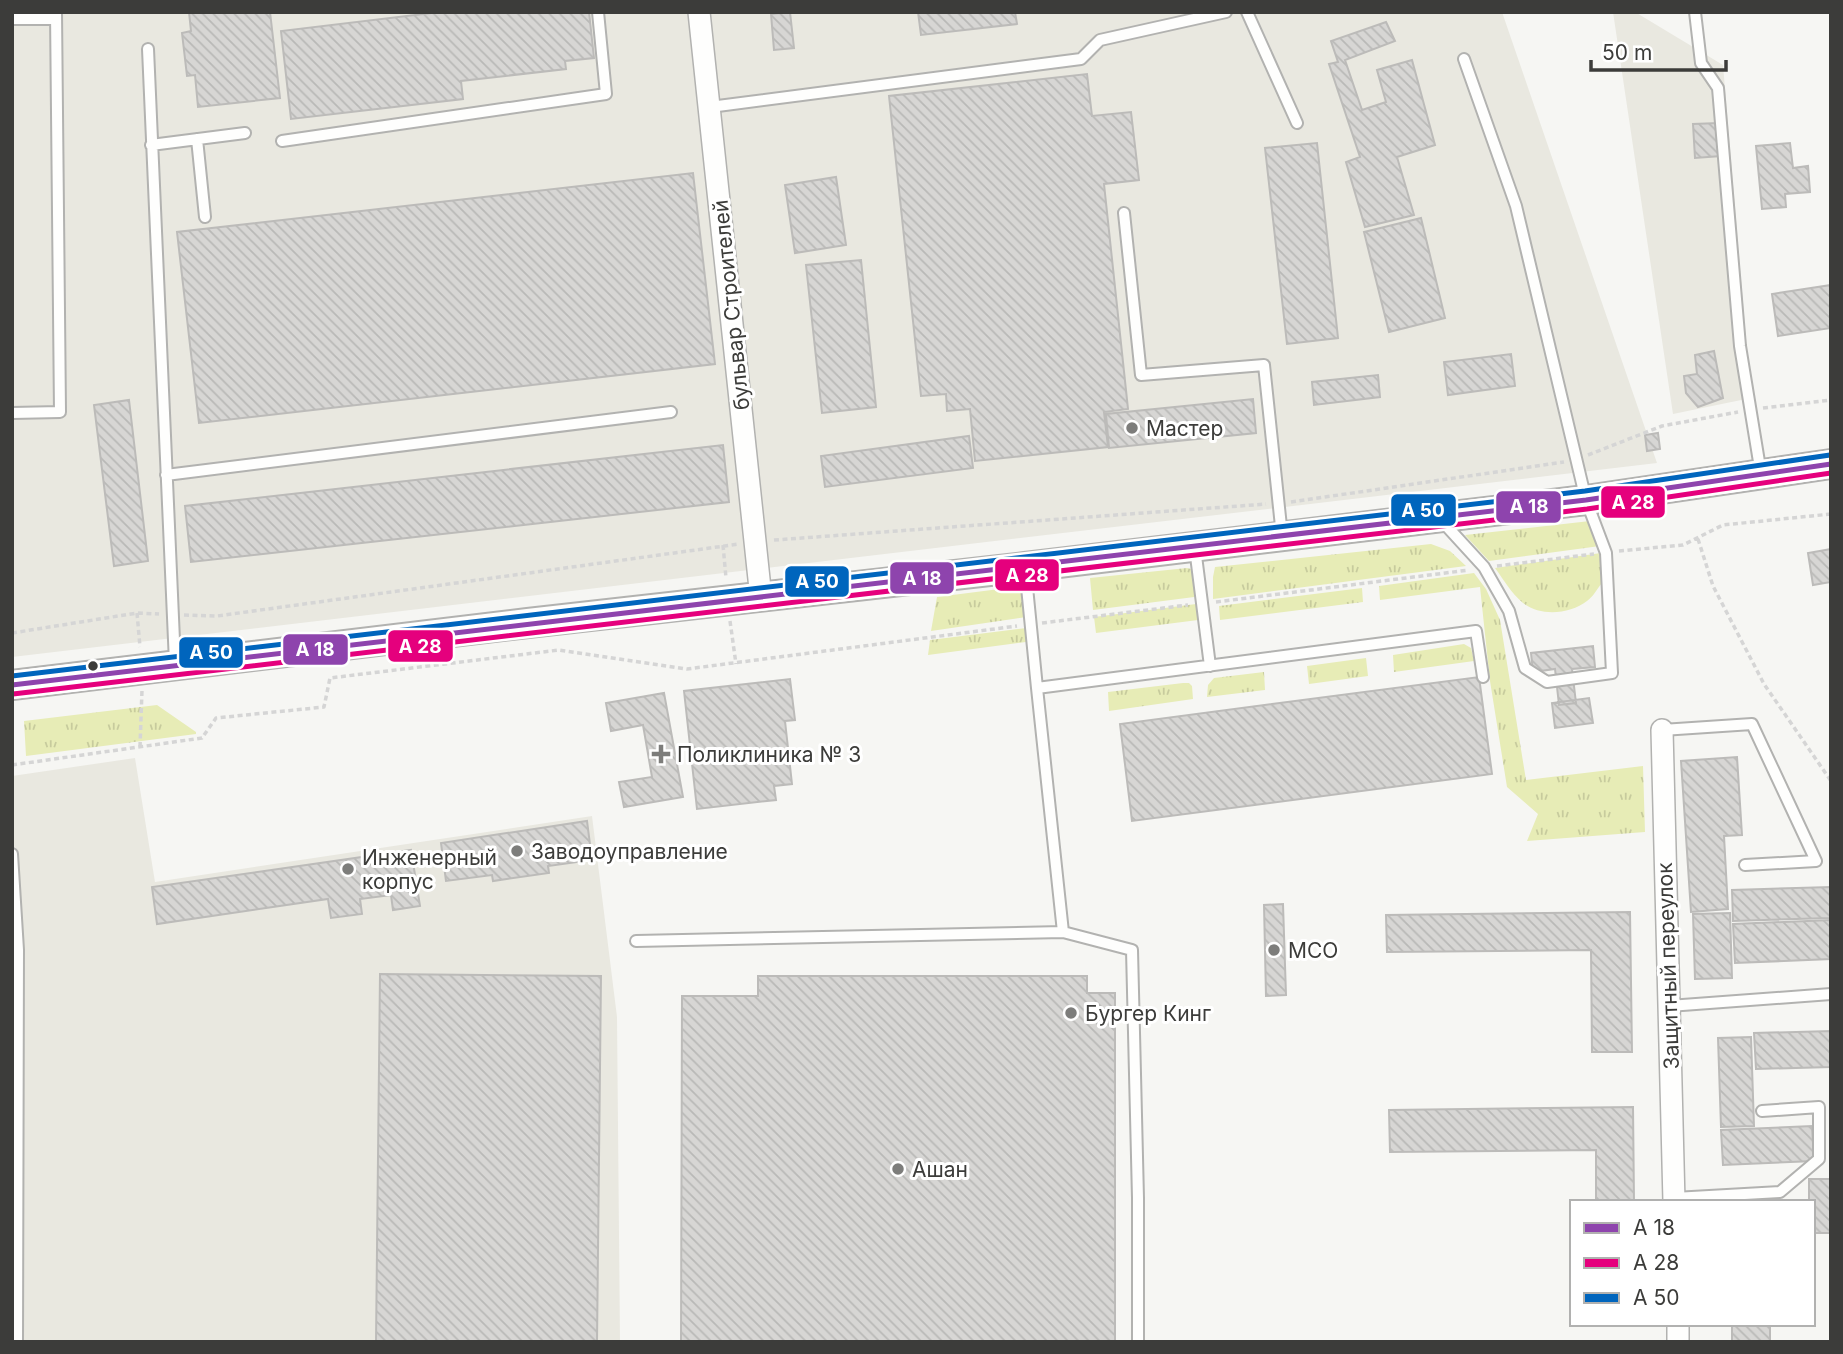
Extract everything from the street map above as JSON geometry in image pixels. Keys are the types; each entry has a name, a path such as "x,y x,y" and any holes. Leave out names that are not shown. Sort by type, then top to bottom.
{"main road":[{"path":"12,685 1587,500 1831,464"}],"street":[{"name":"бульвар Строителей","path":"699,12 761,598"},
{"name":"Защитный переулок","path":"1662,730 1674,1200"}],"lane":[{"path":"282,141 606,94 598,12"},
{"path":"710,107 1080,59 1100,40 1226,12"},
{"path":"1247,12 1297,123"},
{"path":"1695,12 1701,63 1718,88 1740,345 1761,474"},
{"path":"12,19 56,16 60,412 12,414"},
{"path":"148,49 175,666"},
{"path":"1438,517 1483,567 1509,611 1525,668 1547,682 1612,673 1606,553 1587,500 1516,206 1464,59"},
{"path":"151,145 245,134"},
{"path":"197,139 205,217"},
{"path":"1124,213 1141,376 1264,365 1282,537"},
{"path":"166,475 671,412"},
{"path":"1195,546 1210,666"},
{"path":"1026,567 1063,932"},
{"path":"1038,688 1476,631 1483,677"},
{"path":"1662,730 1752,724 1816,861 1745,865"},
{"path":"12,854 18,950 17,1342"},
{"path":"636,941 1063,932 1132,950 1138,1198 1138,1342"},
{"path":"1669,1006 1831,994"},
{"path":"1674,1200 1780,1192 1819,1159 1825,1106 1762,1111"}],"path":[{"path":"12,633 137,613 217,616 755,542 1277,503 1577,460 1662,426 1749,410 1831,400"},
{"path":"12,765 202,738 216,718 324,707 330,678 559,650 687,669 1483,567 1683,545 1723,525 1831,514"},
{"path":"1697,538 1713,586 1764,684 1831,781"}],"shaded area":[{"path":"12,12 1502,12 1657,463 12,657"},
{"path":"1613,12 1635,12 1723,65 1751,398 1673,414"},
{"path":"135,758 155,882 592,816 617,1017 620,1342 12,1342 12,776"}],"green space":[{"path":"1590,521 1600,546 1489,561 1465,535"},
{"path":"1431,544 1450,551 1466,566 1213,599 1215,567"},
{"path":"1601,553 1602,583 1587,601 1564,611 1547,612 1523,603 1495,568"},
{"path":"1187,568 1195,570 1202,596 1093,610 1090,578"},
{"path":"1474,573 1486,589 1500,620 1526,780 1643,766 1645,832 1527,841 1538,814 1507,787 1490,681 1480,587 1380,600 1379,586"},
{"path":"1015,587 1028,594 1034,616 931,631 937,597"},
{"path":"1362,588 1363,602 1220,620 1219,606"},
{"path":"1204,603 1206,619 1096,633 1094,617"},
{"path":"1035,627 1026,642 928,655 930,640"},
{"path":"1464,644 1471,648 1474,661 1394,672 1393,655"},
{"path":"1366,658 1368,676 1309,684 1307,666"},
{"path":"1264,672 1265,690 1207,697 1208,685 1214,678"},
{"path":"1183,683 1192,686 1193,699 1109,711 1108,692"},
{"path":"157,705 196,734 26,756 24,721"}],"building":[{"path":"189,12 270,12 280,98 198,107 195,75 187,76 182,33 191,31"},
{"path":"440,12 589,12 594,58 565,61 566,69 461,81 463,99 291,119 281,31"},
{"path":"790,12 794,48 774,50 771,14"},
{"path":"918,12 1015,12 1017,24 921,35"},
{"path":"1386,22 1395,41 1345,60 1362,110 1386,102 1377,70 1412,60 1435,145 1397,157 1414,215 1365,227 1346,162 1360,157 1329,64 1338,62 1331,41"},
{"path":"1087,74 1092,116 1131,112 1139,180 1104,184 1128,409 1104,412 1108,447 975,461 970,409 947,411 946,394 921,396 889,96"},
{"path":"1719,123 1721,156 1695,158 1693,124"},
{"path":"1317,143 1338,338 1287,344 1265,148"},
{"path":"1790,143 1793,168 1808,166 1810,192 1785,194 1786,207 1762,209 1756,146"},
{"path":"693,173 715,364 199,423 177,232"},
{"path":"836,177 846,245 795,253 785,185"},
{"path":"1421,218 1445,318 1389,332 1364,232"},
{"path":"861,260 876,407 822,413 806,265"},
{"path":"1831,285 1831,328 1778,336 1772,294"},
{"path":"1714,351 1723,398 1698,407 1686,393 1684,376 1697,374 1695,355"},
{"path":"1511,354 1515,386 1448,395 1444,362"},
{"path":"1378,375 1380,397 1314,405 1312,382"},
{"path":"1253,399 1256,433 1109,448 1106,414"},
{"path":"129,400 148,561 114,566 94,405"},
{"path":"1658,433 1660,449 1647,451 1645,435"},
{"path":"969,436 973,468 825,487 821,456"},
{"path":"723,445 729,502 191,562 185,506"},
{"path":"1831,549 1831,582 1813,585 1808,553"},
{"path":"1593,646 1595,667 1572,669 1576,703 1559,705 1555,669 1533,672 1531,653"},
{"path":"1479,677 1492,774 1132,821 1120,724"},
{"path":"790,679 795,720 785,721 792,784 774,786 776,800 697,809 684,691"},
{"name":"Поликлиника № 3","path":"664,693 683,797 624,807 619,782 652,777 643,725 611,731 606,703"},
{"path":"1589,698 1593,723 1555,728 1552,703"},
{"path":"1737,757 1742,835 1724,836 1728,909 1691,912 1681,761"},
{"name":"Заводоуправление","path":"587,821 592,860 548,866 549,873 493,881 492,875 446,881 441,843"},
{"name":"Инженерный корпус","path":"411,850 420,906 393,910 391,895 360,899 362,914 331,918 328,899 157,924 152,887"},
{"path":"1831,887 1831,918 1733,921 1732,890"},
{"name":"МСО","path":"1283,904 1286,995 1266,996 1264,905"},
{"path":"1630,912 1632,1052 1592,1052 1591,950 1387,952 1386,915"},
{"path":"1730,913 1732,978 1695,979 1693,914"},
{"path":"1831,920 1831,959 1735,963 1733,924"},
{"path":"380,974 601,976 597,1342 376,1342"},
{"name":"Ашан","path":"758,976 1087,976 1087,993 1115,993 1115,1342 681,1342 682,996 758,996"},
{"path":"1831,1031 1831,1067 1756,1069 1754,1033"},
{"path":"1751,1037 1754,1126 1721,1127 1718,1038"},
{"path":"1633,1107 1634,1200 1596,1200 1596,1150 1390,1152 1389,1110"},
{"path":"1812,1126 1814,1161 1723,1165 1721,1130"},
{"path":"1809,1179 1831,1179 1831,1233 1815,1233 1815,1200 1809,1200"},
{"path":"1732,1326 1770,1326 1770,1342 1732,1342"}],"transit line":[{"path":"12,676 1585,491 1830,455"},
{"path":"12,685 1586,500 1831,464"},
{"path":"13,694 1587,509 1831,473"}],"place":[{"name":"Мастер","path":"1132,428"},
{"name":"Поликлиника № 3","path":"661,754"},
{"name":"Заводоуправление","path":"517,851"},
{"name":"Инженерный корпус","path":"348,869"},
{"name":"МСО","path":"1274,950"},
{"name":"Бургер Кинг","path":"1071,1013"},
{"name":"Ашан","path":"898,1169"}]}
